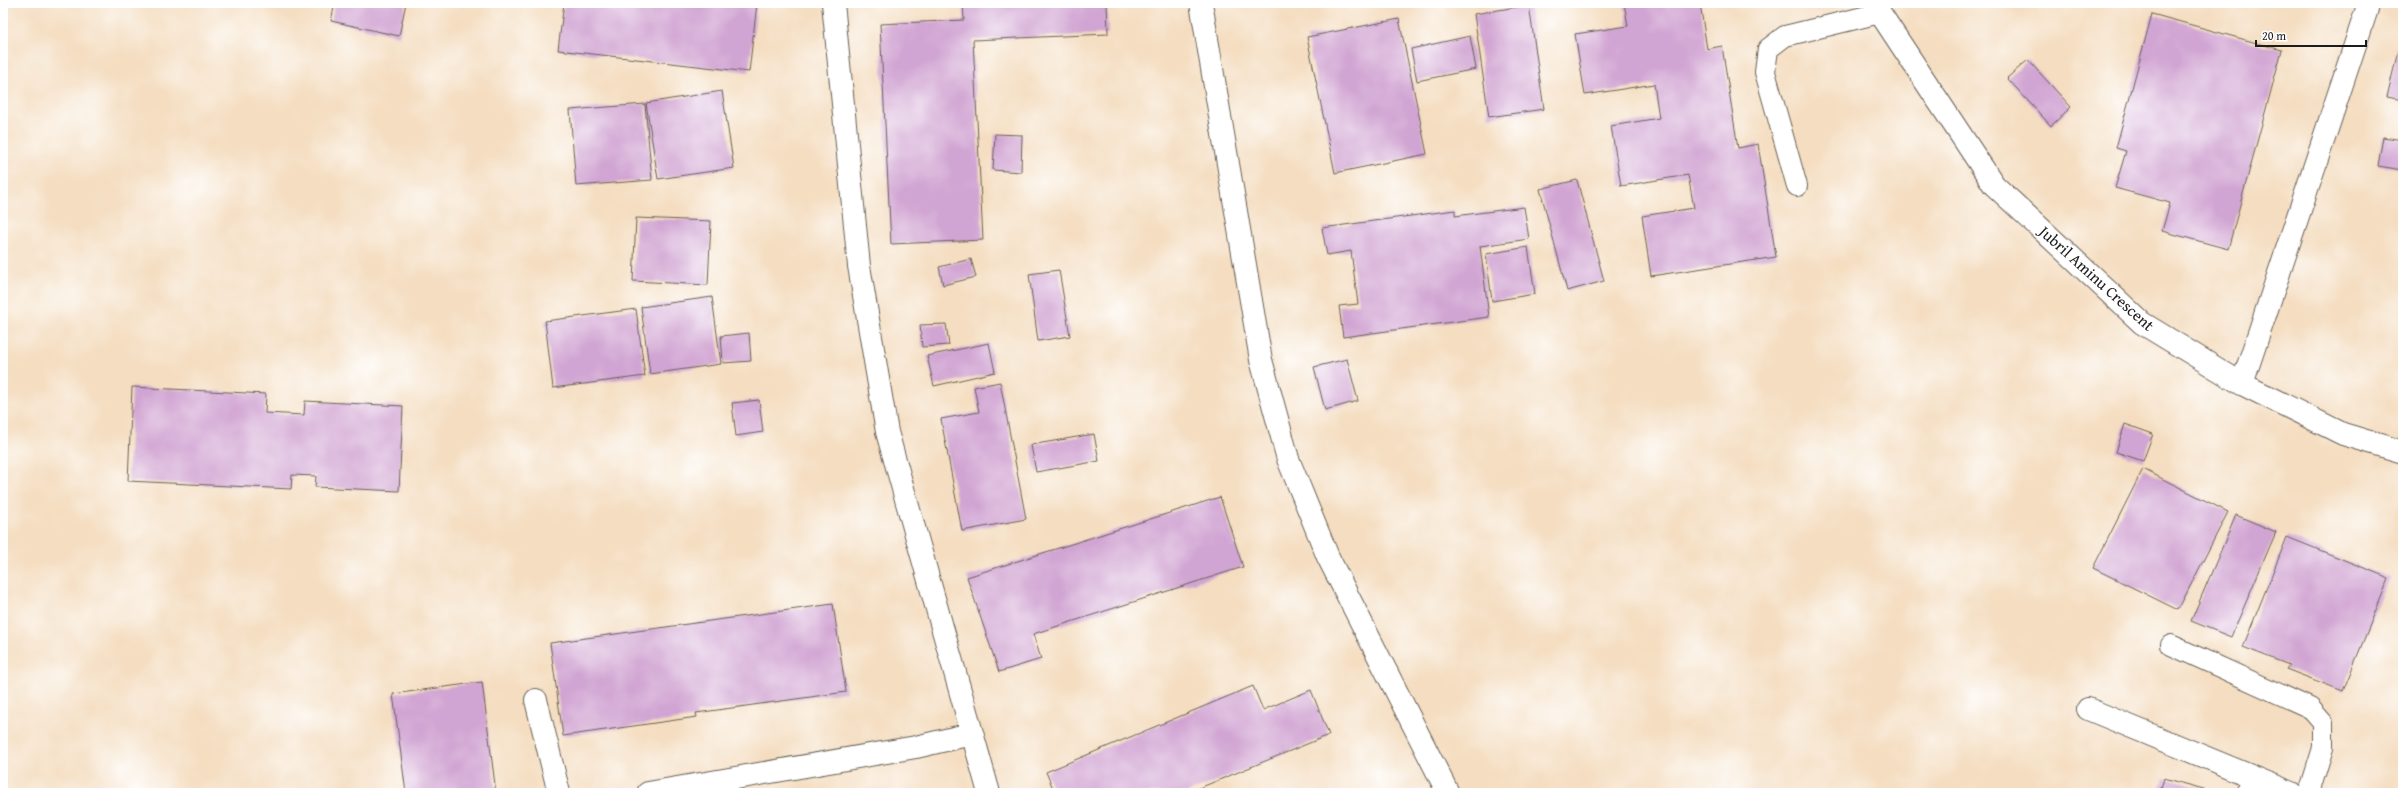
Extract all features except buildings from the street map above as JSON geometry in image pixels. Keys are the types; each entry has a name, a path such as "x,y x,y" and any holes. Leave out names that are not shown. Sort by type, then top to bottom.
{"street":[{"path":"833,3 859,266 887,432 971,734 989,793"},
{"path":"1201,3 1261,360 1288,459 1328,557 1448,793"},
{"path":"2242,384 2369,3"},
{"name":"Jubril Aminu Crescent","path":"1878,8 1994,185 2142,323 2242,384 2342,434 2403,452"},
{"path":"536,700 559,793"},
{"path":"2088,709 2250,785 2292,793"},
{"path":"648,793 916,747 971,734"}],"lane":[{"path":"1797,186 1765,72 1768,49 1785,36 1878,8"},
{"path":"2171,645 2310,708 2323,723 2324,748 2309,793"}]}
